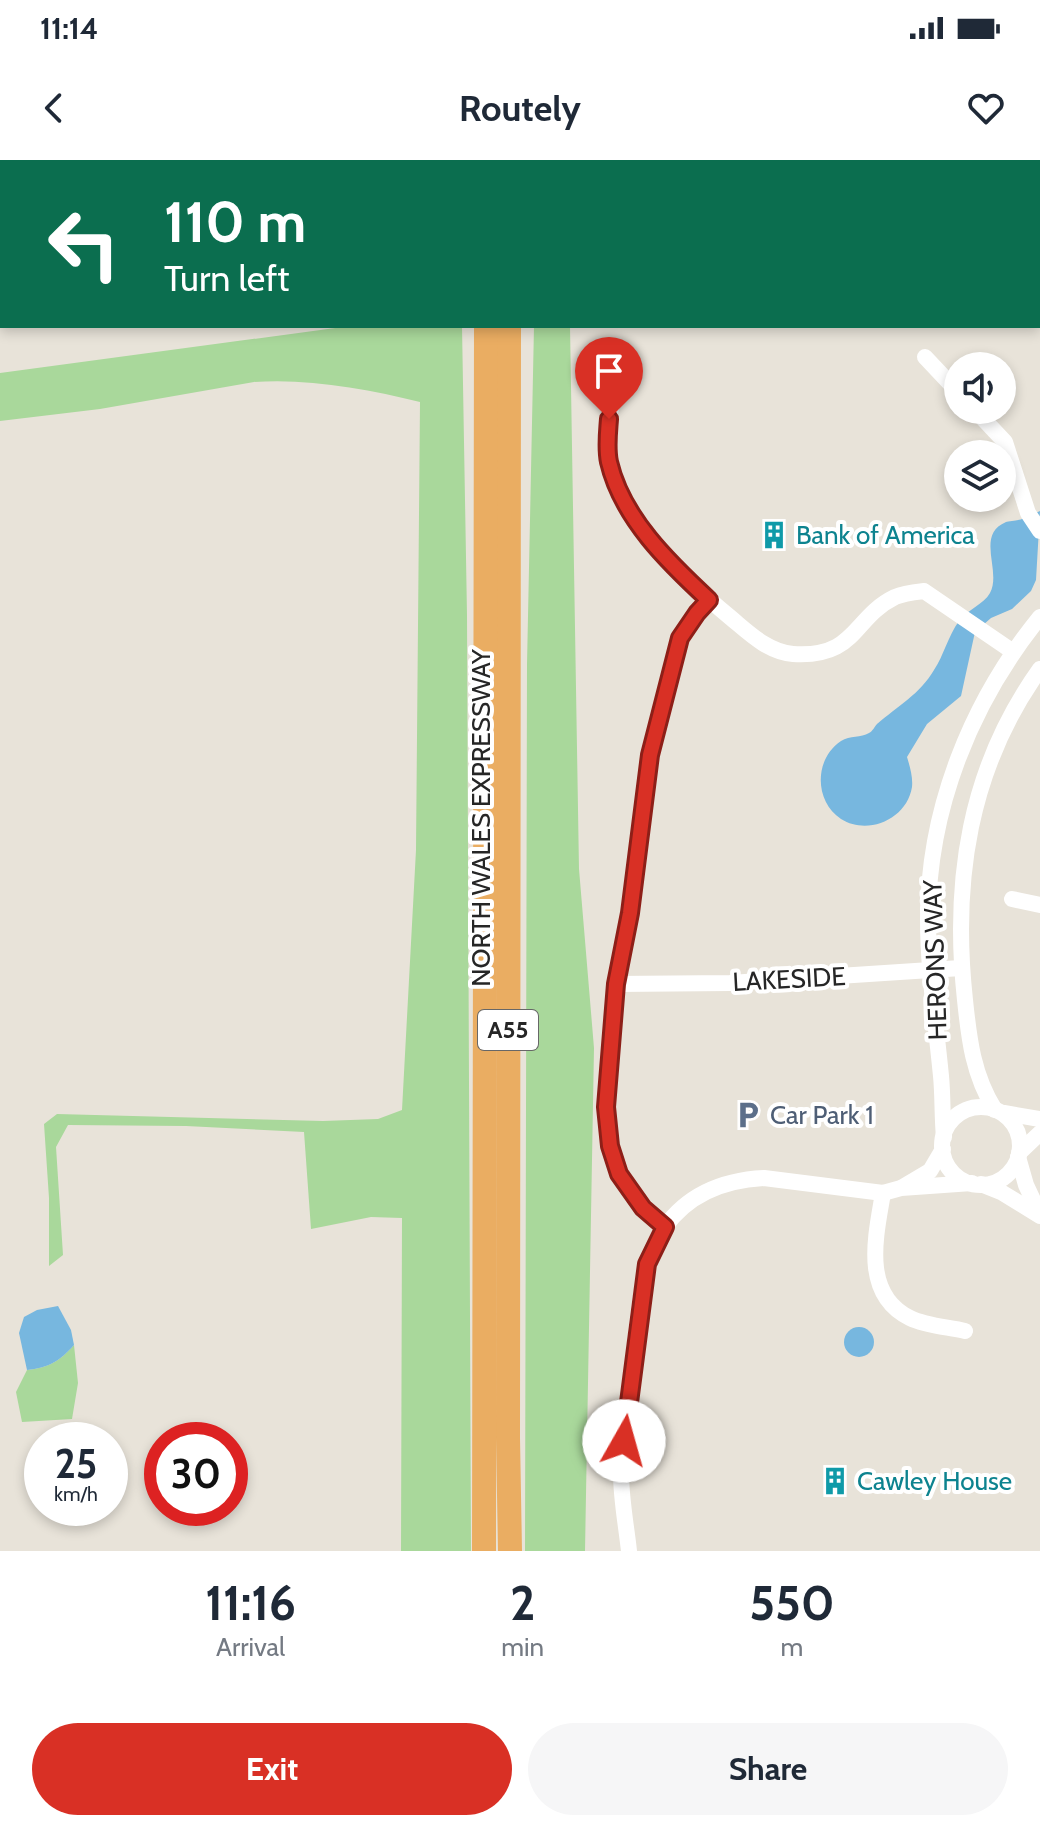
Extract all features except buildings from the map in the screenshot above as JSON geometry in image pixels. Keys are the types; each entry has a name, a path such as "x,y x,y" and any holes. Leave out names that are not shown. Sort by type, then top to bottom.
{"highway":[{"path":"474,328 486,695"},
{"name":"NORTH WALES EXPRESSWAY","path":"484,1551 486,328"},
{"name":"NORTH WALES EXPRESSWAY","path":"509,328 510,1551"},
{"path":"509,508 517,328"}],"street":[{"path":"925,357 944,377"},
{"path":"624,372 612,406 608,444 609,461 620,493 653,543 679,573 762,644 790,654 824,652 845,643 893,598 924,591 1012,651"},
{"path":"988,424 1005,442 1028,513 1040,531"},
{"path":"665,1227 633,1197 619,1174 610,1146 606,1107 616,984 630,913 647,773 680,638 709,600"},
{"name":"HERONS WAY","path":"943,1143 928,917 932,858 946,795 978,710 1012,651 1040,617"},
{"name":"HERONS WAY","path":"999,1111 978,1079 970,1044 961,968 962,870 986,769 1040,669"},
{"path":"1012,899 1040,905"},
{"name":"LAKESIDE","path":"616,984 730,983 961,968"},
{"path":"901,1188 930,1171 951,1121 967,1110 985,1107 1040,1119"},
{"path":"999,1111 1016,1129 1026,1185 1040,1216"},
{"path":"629,1551 621,1466 647,1264 665,1227 699,1195 721,1184 744,1179 764,1178 883,1193 901,1188 992,1183 1005,1177 1019,1155 1040,1133"},
{"path":"943,1143 946,1161 954,1173 1001,1192 1040,1216"},
{"path":"883,1193 874,1263 887,1298 898,1311 912,1319 965,1331"}],"green space":[{"path":"335,328 462,328 467,615 471,1551 401,1551 402,1218 371,1217 311,1229 304,1132 186,1126 68,1125 56,1147 63,1255 49,1266 44,1124 57,1114 323,1121 378,1119 402,1110 416,850 420,402 337,386 274,381 100,409 0,421 0,373"},
{"path":"534,328 570,328 579,869 594,1048 585,1551 525,1551 527,665"},
{"path":"74,1345 78,1383 72,1419 22,1422 16,1392 27,1370 53,1363"}],"water":[{"path":"1040,511 1036,580 1031,591 1012,609 991,618 975,632 961,696 927,724 907,757 912,787 903,808 874,825 852,824 841,819 832,811 822,791 822,769 826,758 841,741 870,732 922,686 959,621 990,593 993,584 992,535 1006,522"},
{"path":"58,1306 71,1330 74,1345 53,1363 27,1370 19,1333 24,1317 37,1310"},
{"path":"859,1327 870,1331 874,1342 870,1353 859,1357 848,1353 844,1342 848,1331"}],"place":[{"name":"Bank of America","path":"774,535"},
{"name":"Car Park 1","path":"748,1115"},
{"name":"Cawley House","path":"835,1481"}],"route":[{"path":"609,419 609,461 620,493 653,543 679,573 709,600 680,638 658,719 647,773 630,913 616,984 606,1107 610,1146 626,1187 643,1208 665,1227 647,1264 624,1441"}]}
